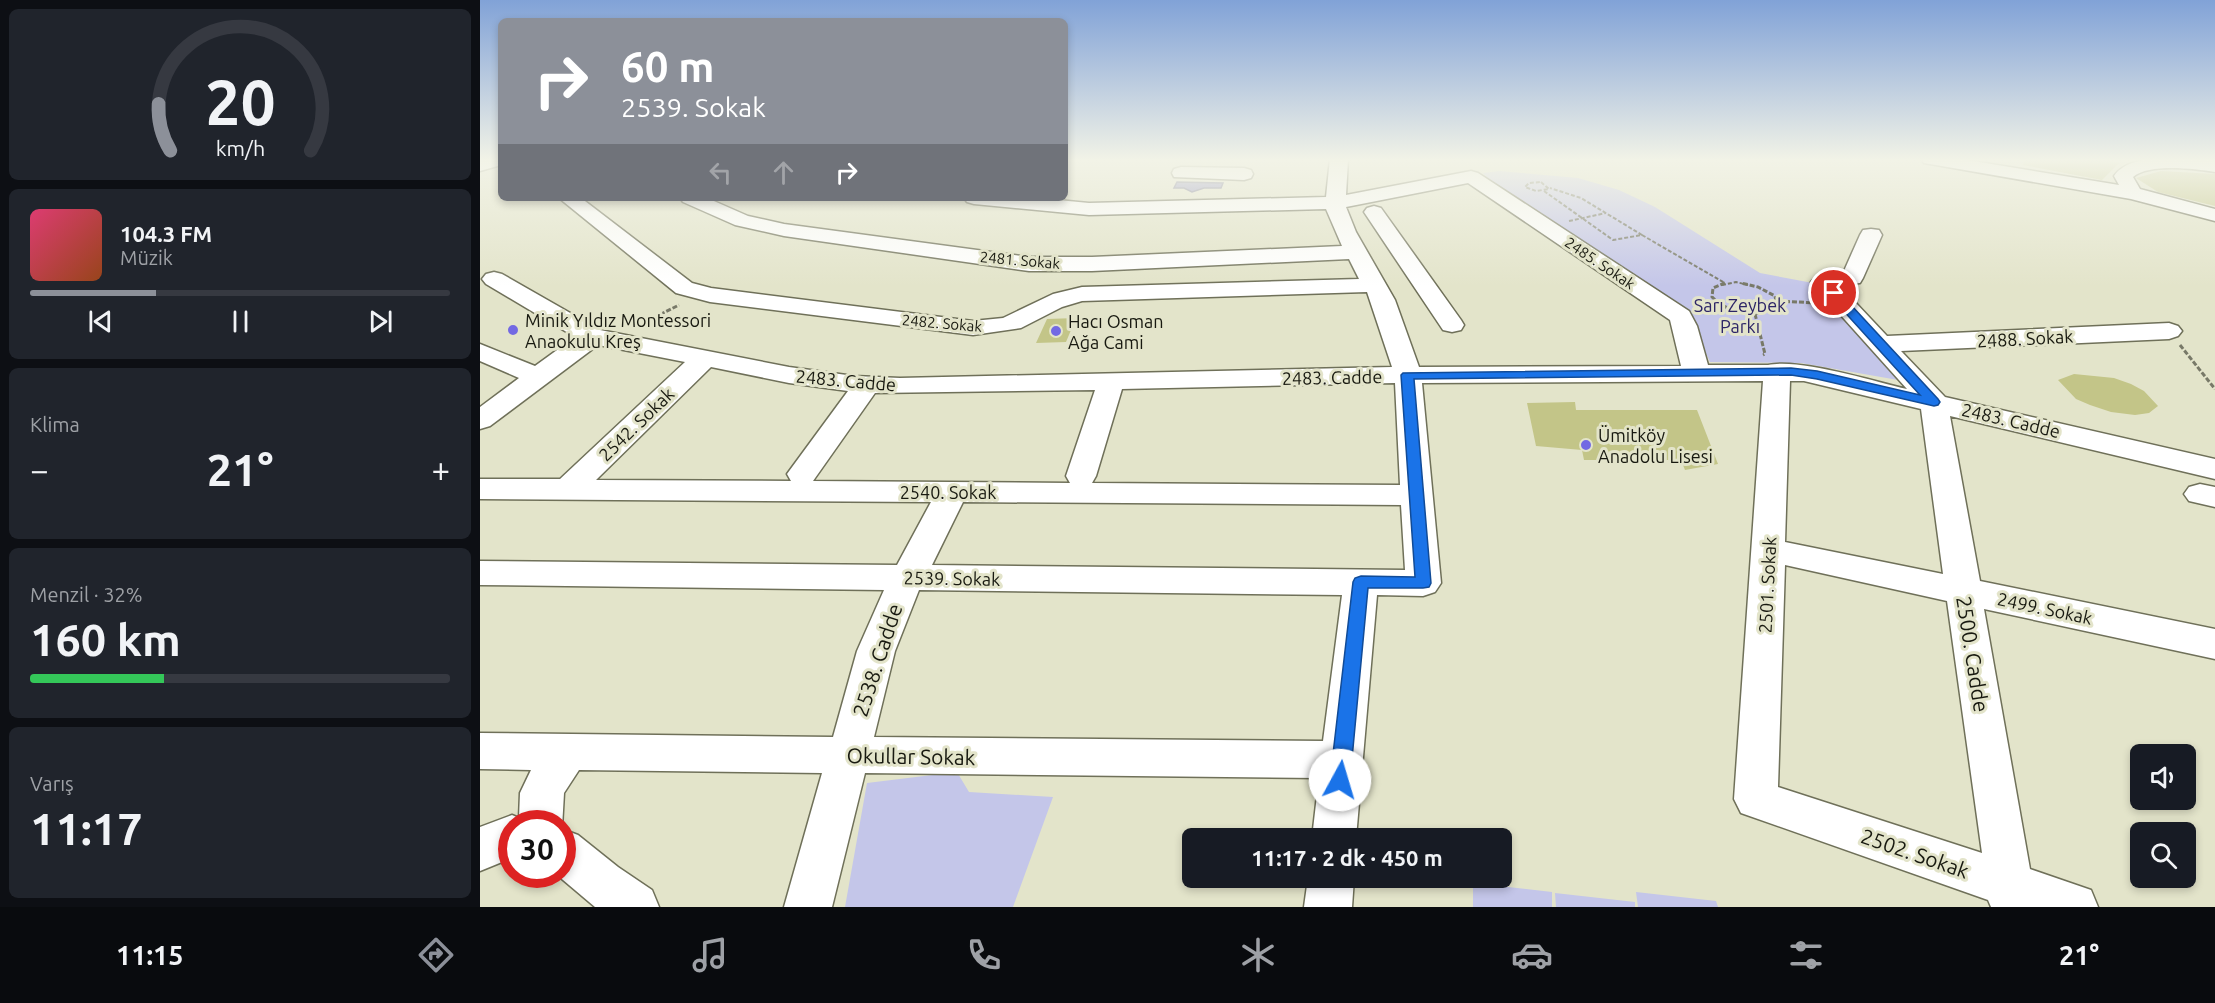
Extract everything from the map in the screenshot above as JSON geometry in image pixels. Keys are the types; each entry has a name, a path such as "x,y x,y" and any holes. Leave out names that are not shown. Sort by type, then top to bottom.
{"street":[{"name":"2482. Sokak","path":"573,201 679,285 710,295 974,328 1010,323 1065,296 1082,294 1376,285"},
{"name":"2481. Sokak","path":"697,201 726,215 776,229 1029,264 1084,264 1354,247 1391,238"},
{"path":"1009,201 1089,209 1335,203 1339,220 1376,285 1391,318 1408,375 1417,495"},
{"path":"1236,201 1237,206"},
{"name":"2485. Sokak","path":"1335,203 1344,201"},
{"name":"2485. Sokak","path":"1508,201 1680,316 1684,322 1696,372"},
{"path":"2164,201 2215,215"},
{"path":"1374,212 1452,325"},
{"path":"1871,235 1852,278 1832,278 1823,282 1934,402"},
{"name":"2483. Cadde","path":"494,279 576,329 602,339 789,375 867,385 1768,371 1817,375 1934,402 2210,487"},
{"name":"2488. Sokak","path":"1881,344 2169,331"},
{"path":"480,420 536,376 602,339"},
{"path":"480,352 536,376"},
{"name":"2542. Sokak","path":"567,490 704,359"},
{"name":"2501. Sokak","path":"1756,799 1768,550 1768,371"},
{"path":"1082,476 1111,382"},
{"path":"802,474 867,385"},
{"name":"2500. Cadde","path":"1934,402 2012,896"},
{"path":"681,474 802,474 866,483 1082,476 1218,476"},
{"name":"2540. Sokak","path":"480,489 567,490 866,483 952,492 1417,495"},
{"name":"2538. Cadde","path":"808,907 876,651 895,603 952,492"},
{"name":"2539. Sokak","path":"480,573 1423,583 1417,495"},
{"name":"2499. Sokak","path":"1768,550 2215,644"},
{"path":"1335,828 1361,582"},
{"name":"Okullar Sokak","path":"480,751 1342,760"},
{"path":"539,810 541,792 568,752"},
{"name":"2502. Sokak","path":"1756,799 2012,896 2074,907"},
{"path":"480,849 498,842"},
{"path":"576,862 635,907"},
{"path":"1328,907 1330,888"}],"path":[{"path":"1559,201 1613,240 1642,235"},
{"path":"1587,201 1726,283"},
{"path":"1545,226 1606,213"},
{"path":"1736,282 1758,286 1775,296 1778,301 1773,310 1755,314 1733,310 1716,302 1711,292 1718,285 1736,282"},
{"path":"602,339 666,310 710,295"},
{"path":"1778,301 1844,305"},
{"path":"1755,314 1766,354 1753,359 1768,371"},
{"path":"2169,331 2215,389"}],"green space":[{"name":"Sarı Zeybek Parkı","path":"1521,201 1643,201 1655,207 1760,273 1813,283 1898,380 1801,363 1710,362 1685,309"},
{"path":"957,772 969,792 1053,797 1013,907 845,907 867,783"},
{"path":"1512,887 1552,892 1552,907 1473,907 1473,888"},
{"path":"1636,892 1716,901 1718,907 1638,907"},
{"path":"1555,893 1635,902 1635,907 1556,907"}],"building":[{"path":"2196,201 2215,201 2215,206"},
{"name":"Hacı Osman Ağa Cami","path":"1076,318 1066,342 1036,343 1047,319"},
{"path":"2074,374 2114,378 2131,384 2144,391 2158,406 2149,413 2135,415 2111,412 2090,405 2076,399 2058,380"},
{"path":"1575,402 1576,410 1697,410 1718,464 1685,470 1681,460 1584,460 1582,450 1536,446 1527,403"}],"place":[{"name":"Minik Yıldız Montessori Anaokulu Kreş","path":"513,330"},
{"name":"Hacı Osman Ağa Cami","path":"1056,331"},
{"name":"Ümitköy Anadolu Lisesi","path":"1586,445"}],"route":[{"path":"1340,780 1361,582 1423,583 1408,375 1791,372 1817,375 1934,402 1834,293"}]}
